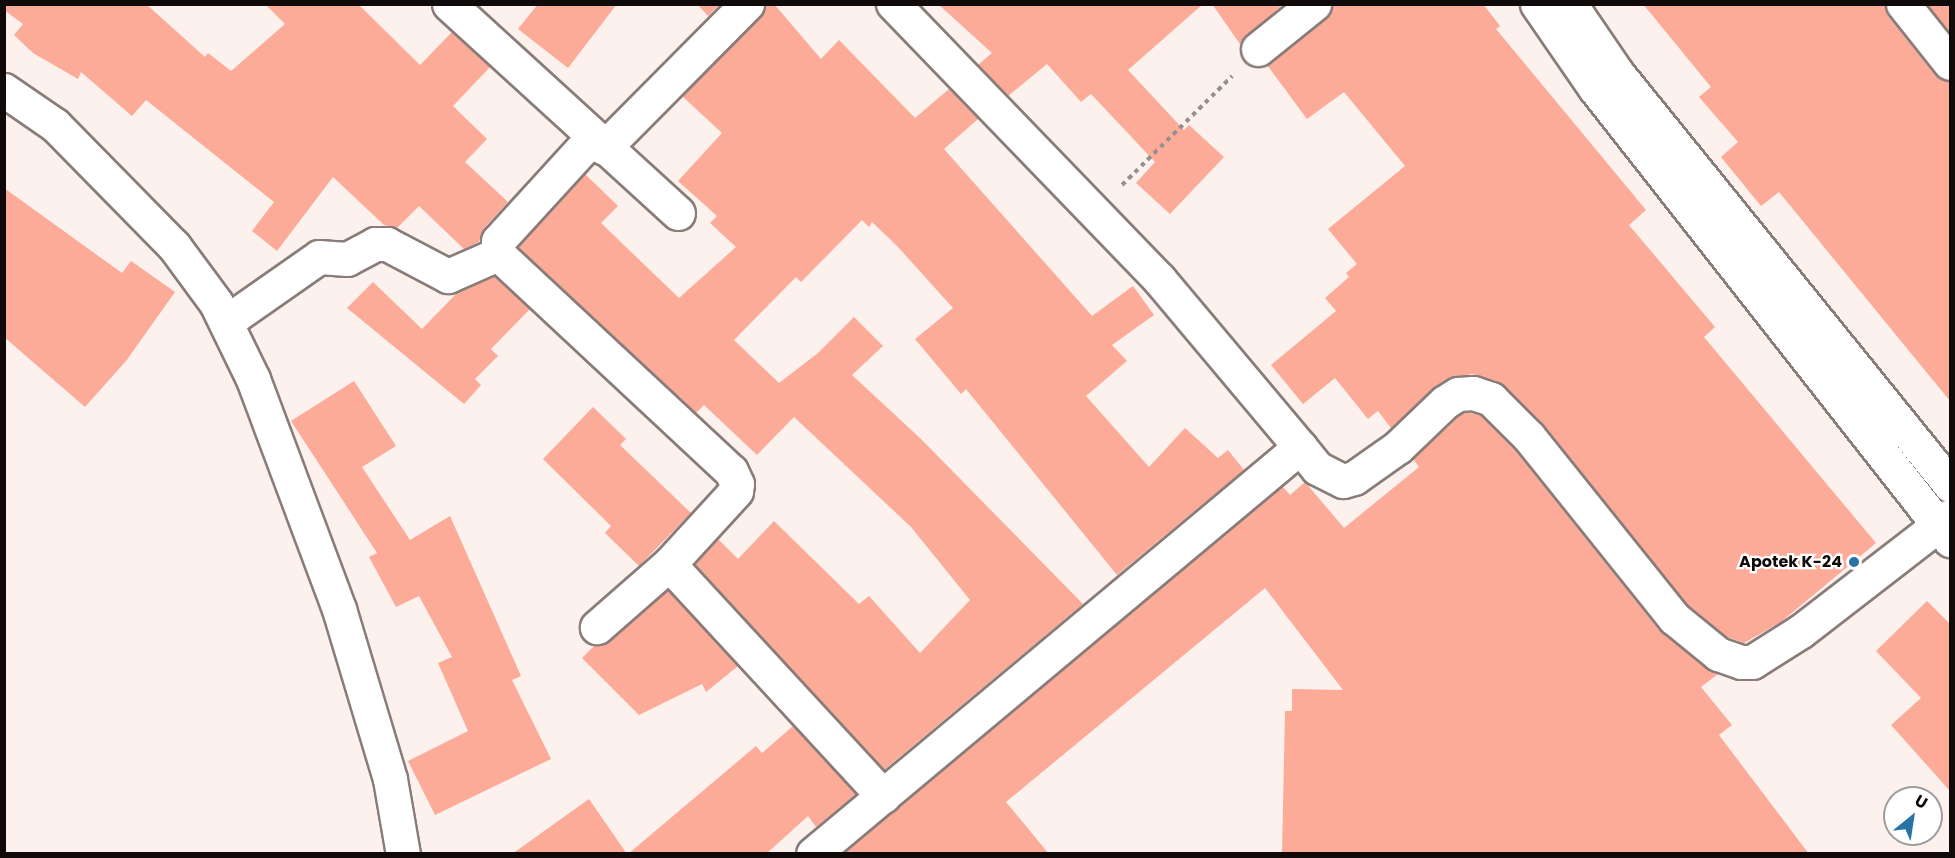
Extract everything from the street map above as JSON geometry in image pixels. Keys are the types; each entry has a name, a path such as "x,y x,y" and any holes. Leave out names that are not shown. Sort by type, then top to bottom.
{"street":[{"path":"449,4 598,143 678,213"},
{"path":"597,627 669,564 736,491 736,477 498,254 498,241 598,143 747,4"},
{"path":"893,4 1159,279 1317,468 1343,481 1354,478 1398,447 1451,398 1473,393 1491,399 1530,437 1674,618 1718,654 1740,662 1752,662 1801,631 1947,527 1676,168 1617,73 1570,4"},
{"path":"1257,49 1314,4"},
{"path":"1537,4 1950,485"},
{"path":"1903,4 1950,63"},
{"path":"4,90 55,125 174,246 216,303 226,322 308,520 339,609 390,779 403,854"},
{"path":"226,322 319,257 347,259 375,244 387,244 448,276 498,254"},
{"path":"813,854 883,796 948,737 1123,598 1300,447"},
{"path":"669,564 883,796"}],"path":[{"path":"1106,224 1122,185 1257,49"}],"building":[{"path":"4,4 146,4 205,57 208,53 231,71 285,24 265,4 358,4 420,65 452,32 490,67 453,106 487,139 465,162 508,202 484,228 479,242 464,249 419,206 397,228 384,225 333,177 277,251 252,231 274,202 146,100 132,116 81,72 78,79 33,53 14,35 23,24 4,10"},
{"path":"538,4 617,4 568,68 518,29"},
{"path":"697,4 720,4 708,16"},
{"path":"765,4 774,4 821,59 839,40 915,118 949,89 978,119 944,149 1092,316 1133,286 1154,315 1112,345 1127,361 1086,396 1149,467 1185,428 1218,458 1228,450 1244,470 1117,575 966,389 961,394 915,339 953,308 898,247 872,222 869,227 862,220 801,282 796,277 734,340 779,383 818,353 854,317 883,346 852,375 921,439 1083,604 884,770 694,564 718,539 738,559 774,521 859,604 869,596 920,653 970,600 911,527 794,417 757,455 704,405 696,413 518,247 585,174 618,206 601,223 679,298 736,247 710,223 717,216 678,181 722,133 682,96 760,17"},
{"path":"938,4 1203,4 1128,70 1184,130 1189,125 1224,157 1170,214 1136,183 1155,162 1091,94 1081,102 1047,64 1008,96 978,65 992,53"},
{"path":"1212,4 1283,4 1240,44"},
{"path":"1332,4 1483,4 1500,26 1496,29 1646,210 1629,225 1715,327 1704,337 1876,543 1781,622 1744,643 1727,637 1687,605 1544,425 1497,381 1472,374 1449,378 1391,428 1378,411 1368,419 1335,378 1303,404 1271,365 1336,311 1325,298 1349,277 1346,273 1357,264 1328,229 1405,166 1344,92 1307,119 1267,65 1326,19"},
{"path":"1643,4 1885,4 1888,16 1935,75 1950,81 1950,401 1779,192 1761,206 1721,157 1738,142 1699,97 1711,87"},
{"path":"1927,4 1950,4 1950,34"},
{"path":"4,188 122,273 131,261 175,292 126,361 85,407 4,337"},
{"path":"494,276 530,309 491,349 498,356 475,379 481,385 464,404 347,308 373,282 422,329 457,293"},
{"path":"354,381 396,446 362,467 410,540 450,516 521,676 512,680 551,759 435,815 408,761 468,731 438,663 452,657 419,596 396,607 369,557 377,553 291,421"},
{"path":"593,407 626,439 620,445 691,513 639,566 605,533 611,526 543,459"},
{"path":"1464,412 1481,415 1515,450 1659,630 1718,674 1701,687 1732,725 1719,735 1809,854 1282,854 1285,711 1292,711 1292,689 1343,690 1265,588 1006,802 1049,854 843,854 1282,486 1290,495 1305,482 1344,528 1419,467 1413,459"},
{"path":"668,590 738,666 706,692 702,684 639,715 582,658 595,645 609,641"},
{"path":"1927,601 1950,624 1950,791 1891,725 1921,698 1876,651"},
{"path":"793,726 856,794 816,827 808,816 766,854 628,854 756,746 762,753"},
{"path":"589,799 627,854 512,854"}],"place":[{"name":"Apotek K-24","path":"1854,562"}]}
